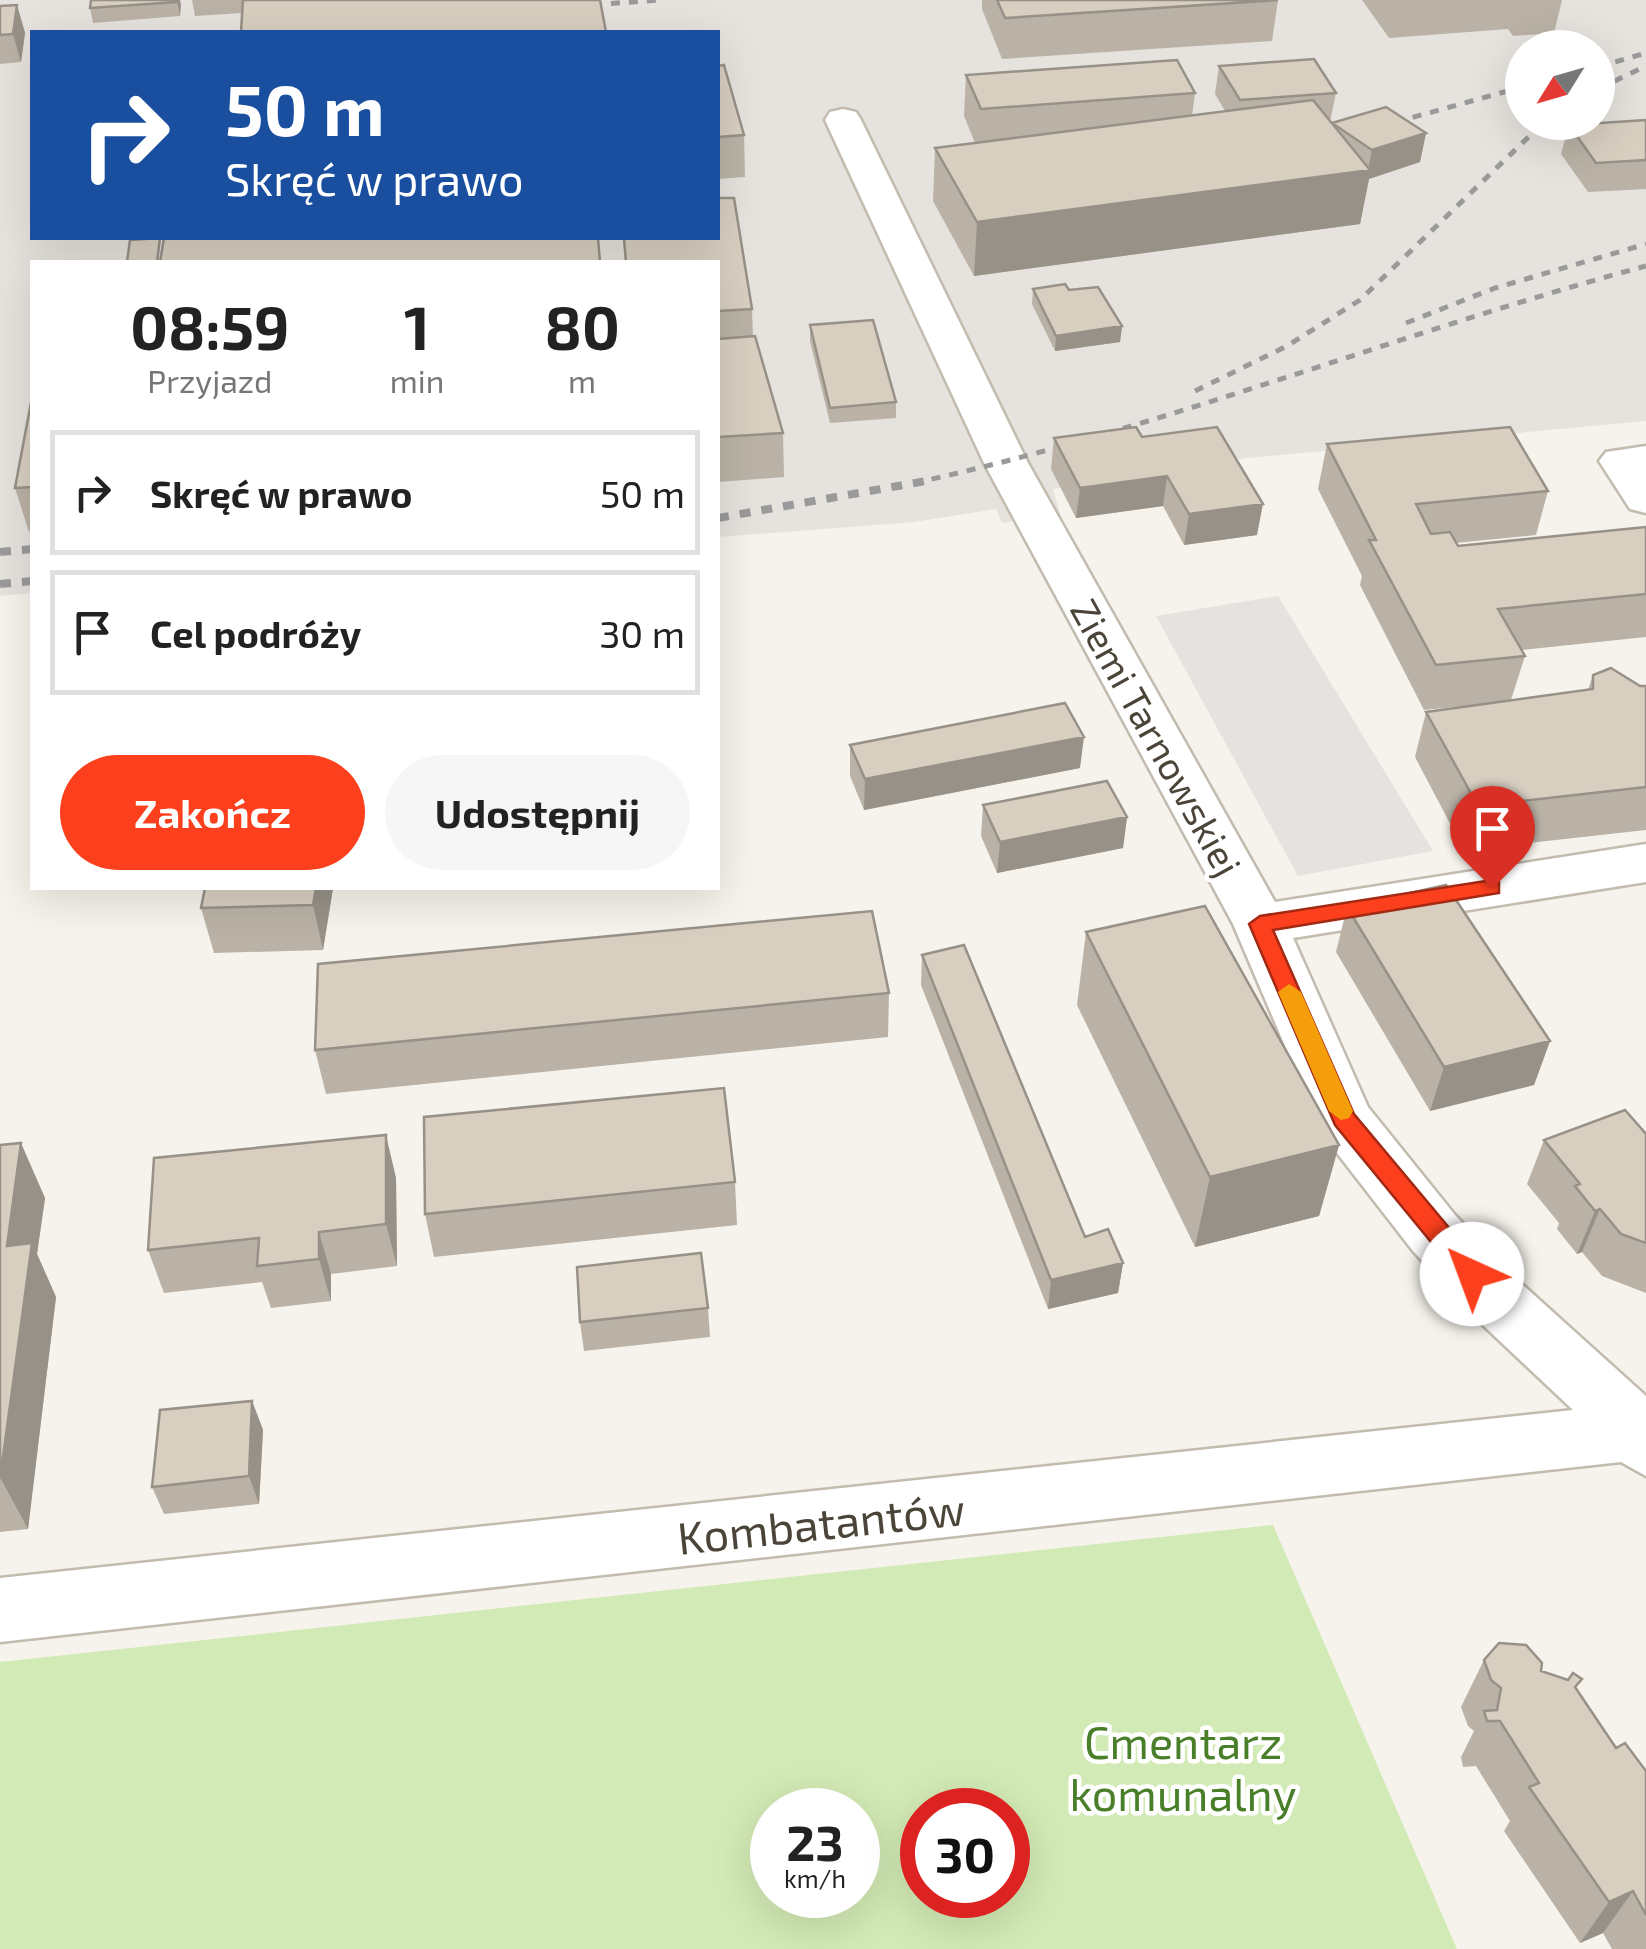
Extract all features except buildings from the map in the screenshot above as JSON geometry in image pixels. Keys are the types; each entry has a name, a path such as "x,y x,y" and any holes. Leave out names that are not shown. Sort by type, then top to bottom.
{"street":[{"name":"Ziemi Tarnowskiej","path":"843,120 1032,511 1260,924 1344,1119 1434,1233 1491,1294 1644,1436"},
{"path":"1646,459 1621,461 1646,500"},
{"path":"1260,924 1646,864"},
{"name":"Kombatantów","path":"0,1610 1225,1479 1549,1438 1644,1436"}],"shaded area":[{"path":"0,0 1646,0 1646,421 1238,459 1053,489 1060,514 1002,523 996,509 914,522 720,537 720,260 30,260 30,593 0,596"},
{"path":"1278,596 1433,851 1298,876 1156,616"}],"green space":[{"name":"Cmentarz komunalny","path":"1273,1525 1457,1949 0,1949 0,1662"}],"railway":[{"path":"575,6 660,0"},
{"path":"1615,62 1646,53"},
{"path":"1615,81 1646,66"},
{"path":"1378,127 1505,92"},
{"path":"1195,391 1287,346 1360,300 1525,140"},
{"path":"1406,323 1495,288 1646,244"},
{"path":"914,483 1099,436 1646,266"},
{"path":"720,518 926,481"},
{"path":"0,552 30,549"},
{"path":"0,584 30,581"}],"slow traffic":[{"path":"1289,992 1341,1111"}],"route":[{"path":"1472,1274 1434,1233 1344,1119 1260,924 1492,888"}]}
